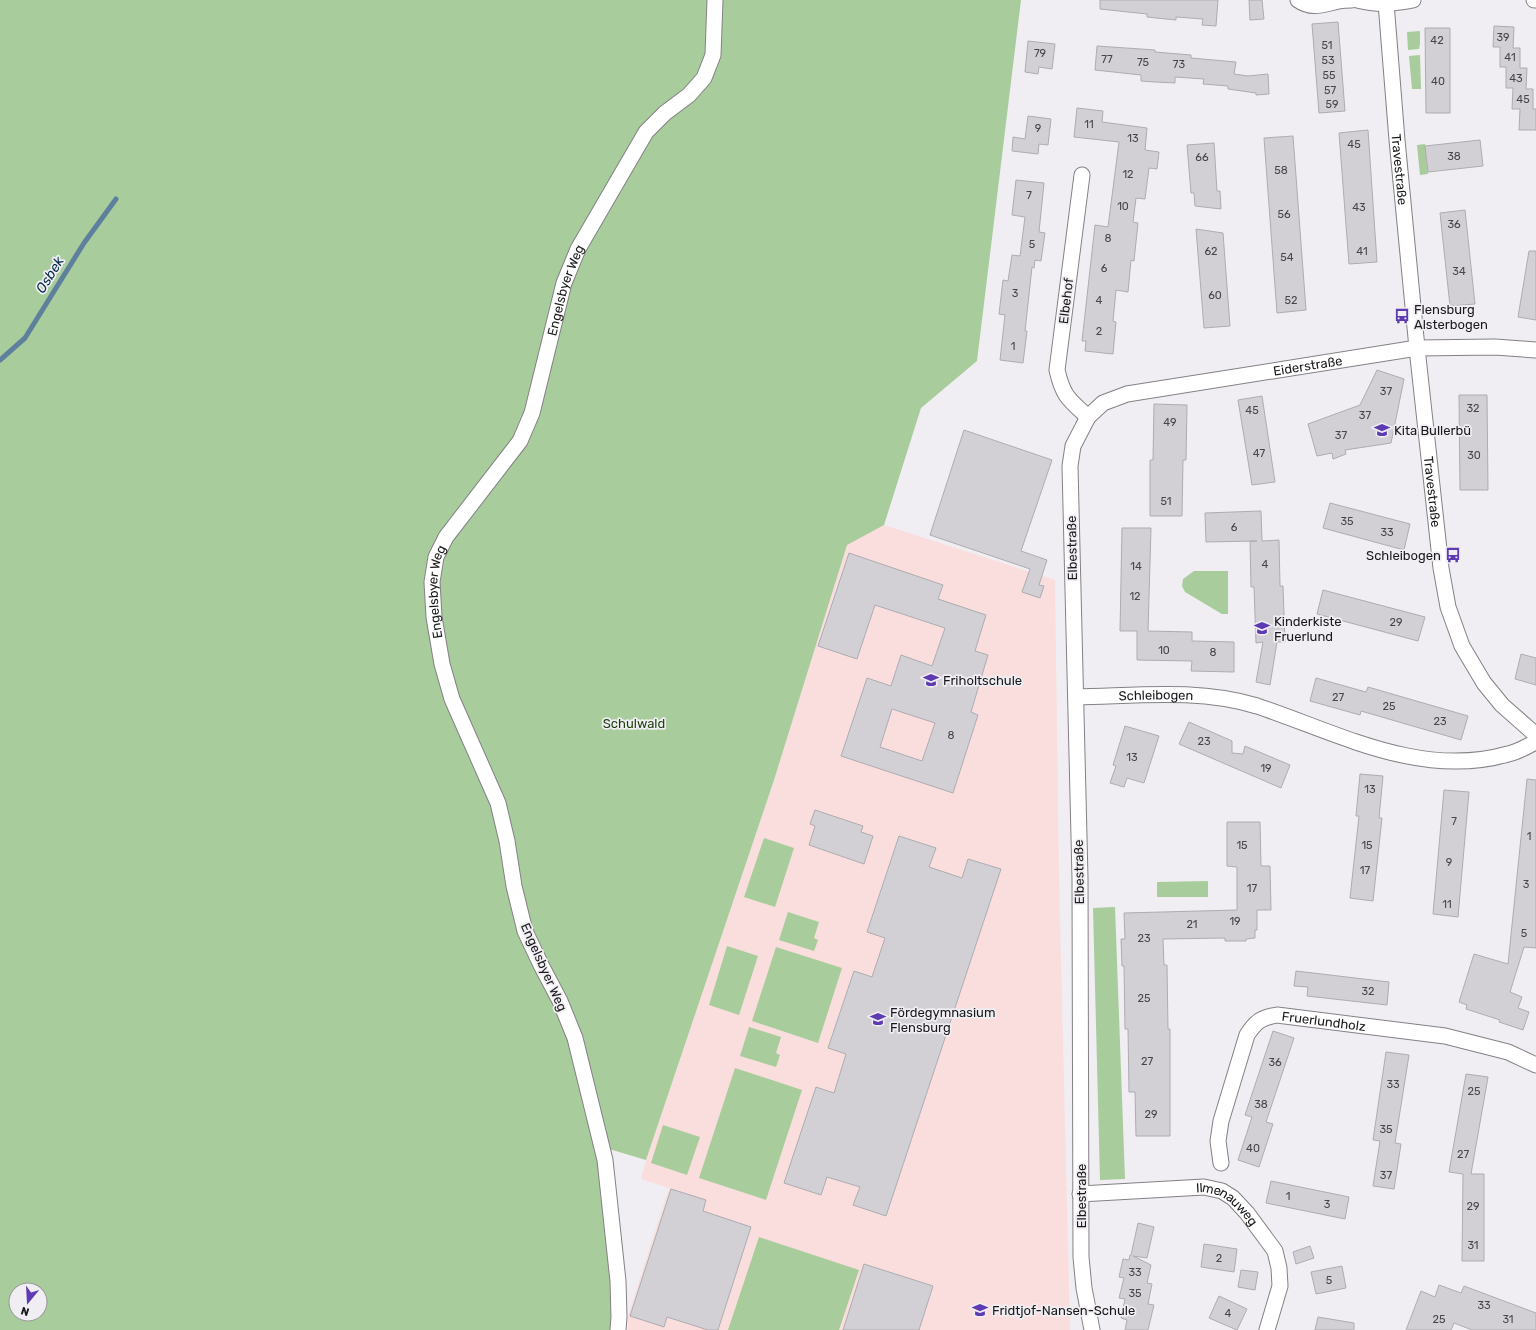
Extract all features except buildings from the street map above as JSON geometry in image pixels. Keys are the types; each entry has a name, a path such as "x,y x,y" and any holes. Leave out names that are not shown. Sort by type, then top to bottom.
{"street":[{"name":"Engelsbyer Weg","path":"618,1330 618,1281 605,1160 575,1038 560,1001 525,931 514,886 507,841 498,803 452,699 442,664 434,617 432,582 436,557 446,537 520,441 532,413 564,283 578,249 646,132 665,113 689,96 704,78 713,55 715,0"},
{"path":"1298,0 1311,5 1325,5 1340,0 1352,0"},
{"path":"1357,0 1372,4 1414,0"},
{"name":"Travestraße","path":"1386,3 1417,348 1441,568 1448,607 1462,646 1484,683 1502,705 1536,735"},
{"name":"Elbehof","path":"1082,175 1057,370 1061,385 1068,399 1088,417"},
{"name":"Eiderstraße","path":"1088,417 1104,403 1127,394 1417,348 1495,347 1536,350"},
{"name":"Elbestraße","path":"1088,417 1073,446 1070,466 1080,878 1081,1257 1084,1288 1092,1330"},
{"name":"Schleibogen","path":"1076,697 1192,694 1211,696 1257,706 1362,745 1398,754 1439,760 1474,762 1509,754 1536,742"},
{"name":"Fruerlundholz","path":"1221,1163 1218,1141 1221,1121 1247,1035 1254,1024 1264,1017 1278,1015 1445,1036 1508,1052 1536,1065"},
{"name":"Ilmenauweg","path":"1080,1194 1204,1187 1222,1191 1233,1198 1247,1213 1275,1251 1280,1268 1280,1286 1267,1330"}],"shaded area":[{"name":"Fördegymnasium Flensburg","path":"884,525 1055,580 1059,877 1070,1330 628,1330 628,1316 669,1188 641,1179 646,1160 774,780 847,544"}],"green space":[{"name":"Schulwald","path":"0,0 1021,0 977,361 921,408 884,525 847,545 774,780 646,1160 609,1149 625,1330 0,1330"},
{"path":"1420,31 1419,49 1408,50 1407,32"},
{"path":"1420,55 1421,89 1412,89 1409,56"},
{"path":"1425,144 1428,174 1420,175 1417,145"},
{"path":"1194,571 1228,571 1228,614 1222,614 1185,592 1182,586 1183,579"},
{"path":"764,838 794,848 775,907 744,897"},
{"path":"1208,881 1208,897 1157,897 1157,882"},
{"path":"1115,907 1125,1179 1100,1180 1093,908"},
{"path":"788,912 819,922 814,938 818,940 814,951 779,940"},
{"path":"727,946 758,956 739,1015 709,1005"},
{"path":"776,947 842,968 818,1043 752,1021"},
{"path":"749,1027 781,1037 776,1053 780,1055 776,1067 740,1056"},
{"path":"735,1068 802,1090 766,1200 699,1178"},
{"path":"663,1125 700,1137 687,1175 651,1163"},
{"path":"759,1237 859,1270 839,1330 728,1330"}],"waterway":[{"name":"Osbek","path":"0,360 25,338 84,243 116,199"}],"place":[{"name":"Flensburg Alsterbogen","path":"1402,316"},
{"name":"Kita Bullerbü","path":"1382,430"},
{"name":"Schleibogen","path":"1453,555"},
{"name":"Kinderkiste Fruerlund","path":"1262,628"},
{"name":"Friholtschule","path":"931,680"},
{"name":"Fördegymnasium Flensburg","path":"878,1019"},
{"name":"Fridtjof-Nansen-Schule","path":"980,1310"}]}
